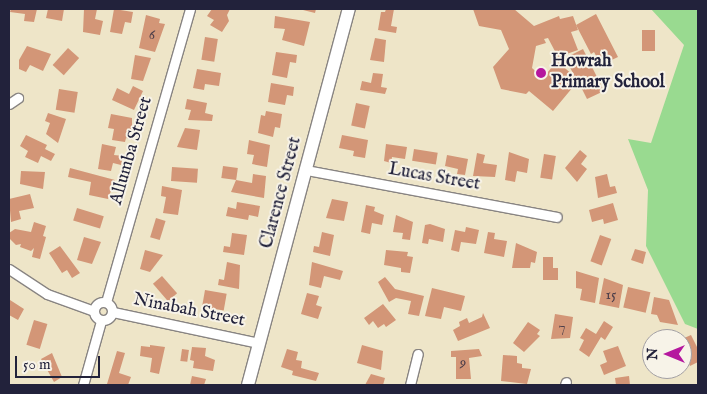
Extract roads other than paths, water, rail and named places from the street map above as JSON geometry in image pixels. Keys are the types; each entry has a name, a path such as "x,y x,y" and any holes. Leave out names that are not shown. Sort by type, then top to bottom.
{"main road":[{"name":"Clarence Street","path":"248,385 349,9"}],"street":[{"name":"Allumba Street","path":"106,302 190,9"},
{"path":"9,104 18,98"},
{"name":"Lucas Street","path":"306,170 557,217"},
{"path":"9,269 47,294 94,311 101,321"},
{"path":"94,311 98,304 106,302 113,312 110,318 101,321"},
{"name":"Ninabah Street","path":"113,312 260,342"},
{"path":"83,385 101,321"},
{"path":"410,385 418,354"}],"place":[{"name":"Howrah Primary School","path":"541,73"}]}
